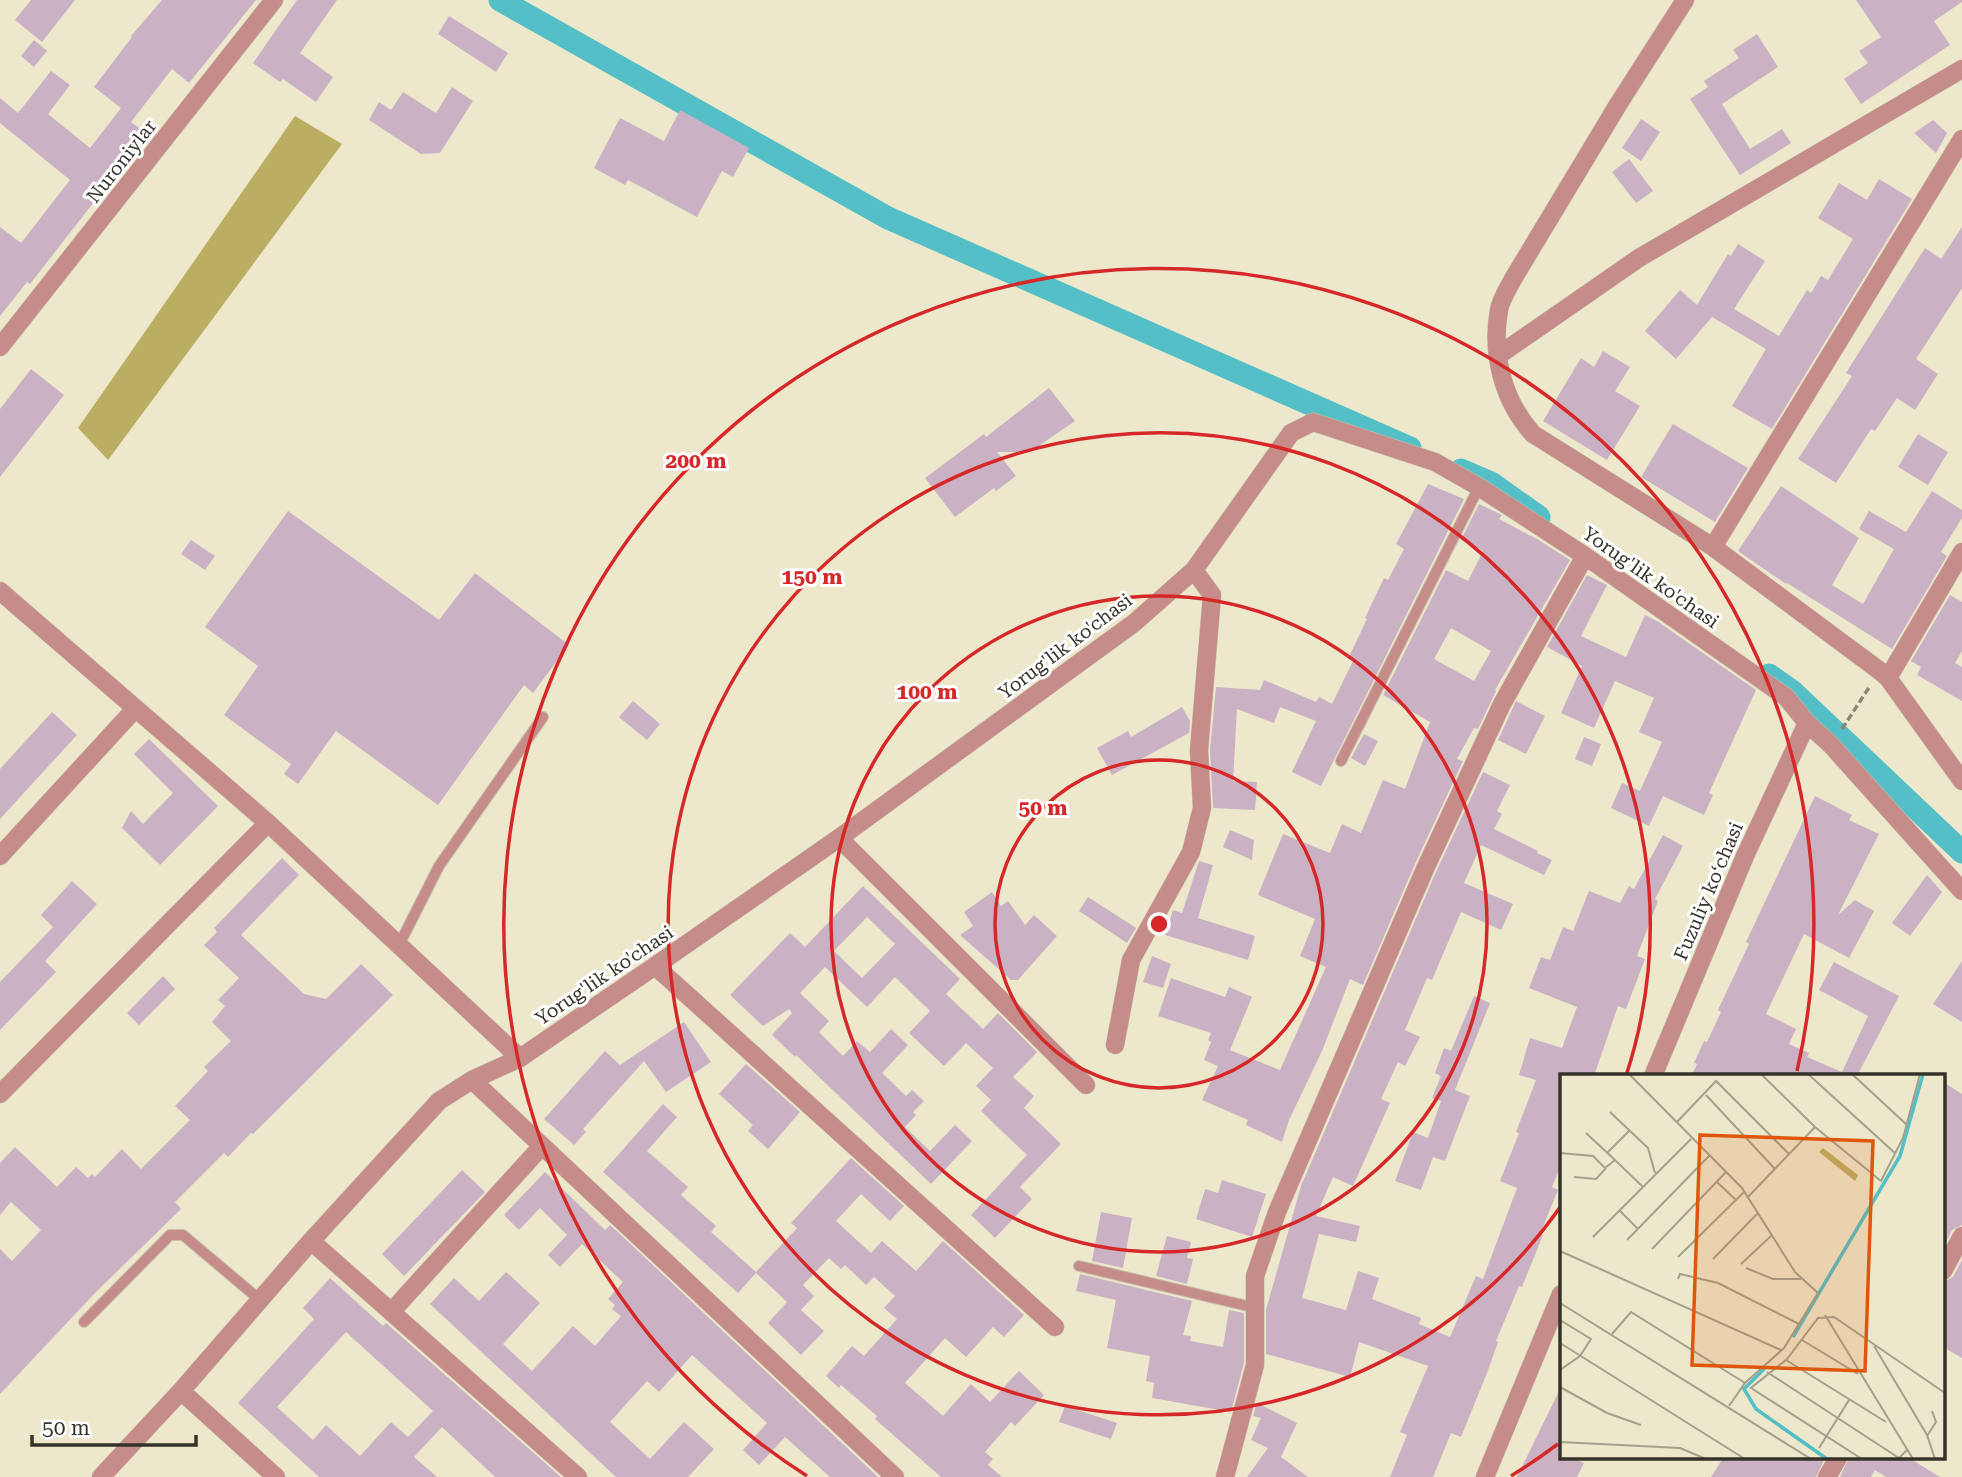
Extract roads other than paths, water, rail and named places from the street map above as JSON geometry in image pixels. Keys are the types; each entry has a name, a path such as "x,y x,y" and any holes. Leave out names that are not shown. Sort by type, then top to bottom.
{"street":[{"name":"Nuroniylar","path":"0,348 274,0"},
{"path":"1685,0 1619,103 1513,279 1499,307 1499,355 1508,398 1519,418 1533,433 1713,547 1884,674 1962,781"},
{"path":"1499,355 1639,258 1962,69"},
{"path":"1713,547 1962,139"},
{"name":"Yorug'lik ko'chasi","path":"101,1477 439,1101 472,1080 520,1058 655,966 839,838 1134,623 1194,570 1291,433 1313,422 1435,462 1479,487 1585,556 1786,697 1962,891"},
{"path":"1884,674 1962,552"},
{"path":"1225,1477 1255,1365 1255,1276 1277,1212 1425,869 1502,704 1585,556"},
{"path":"1115,1045 1131,960 1191,852 1202,808 1199,750 1212,595 1194,570"},
{"path":"0,591 268,823 520,1058"},
{"path":"0,856 135,709"},
{"name":"Fuzuliy koʻchasi","path":"1654,1074 1745,856 1807,723"},
{"path":"0,1094 268,823"},
{"path":"839,838 1086,1085"},
{"path":"655,966 1055,1327"},
{"path":"472,1080 895,1477"},
{"path":"392,1311 541,1146"},
{"path":"1944,1269 1962,1236"},
{"path":"311,1241 578,1477"},
{"path":"1485,1477 1560,1296"},
{"path":"181,1391 276,1477"},
{"path":"1827,1477 1837,1460"}],"lane":[{"path":"1340,761 1479,487"},
{"path":"399,945 439,866 543,717"},
{"path":"84,1322 170,1235 183,1235 260,1300"},
{"path":"1079,1266 1255,1308"}],"waterway":[{"path":"500,0 888,218 1410,448"},
{"path":"1461,470 1491,483 1539,517"},
{"path":"1769,675 1793,692 1962,852"}]}
